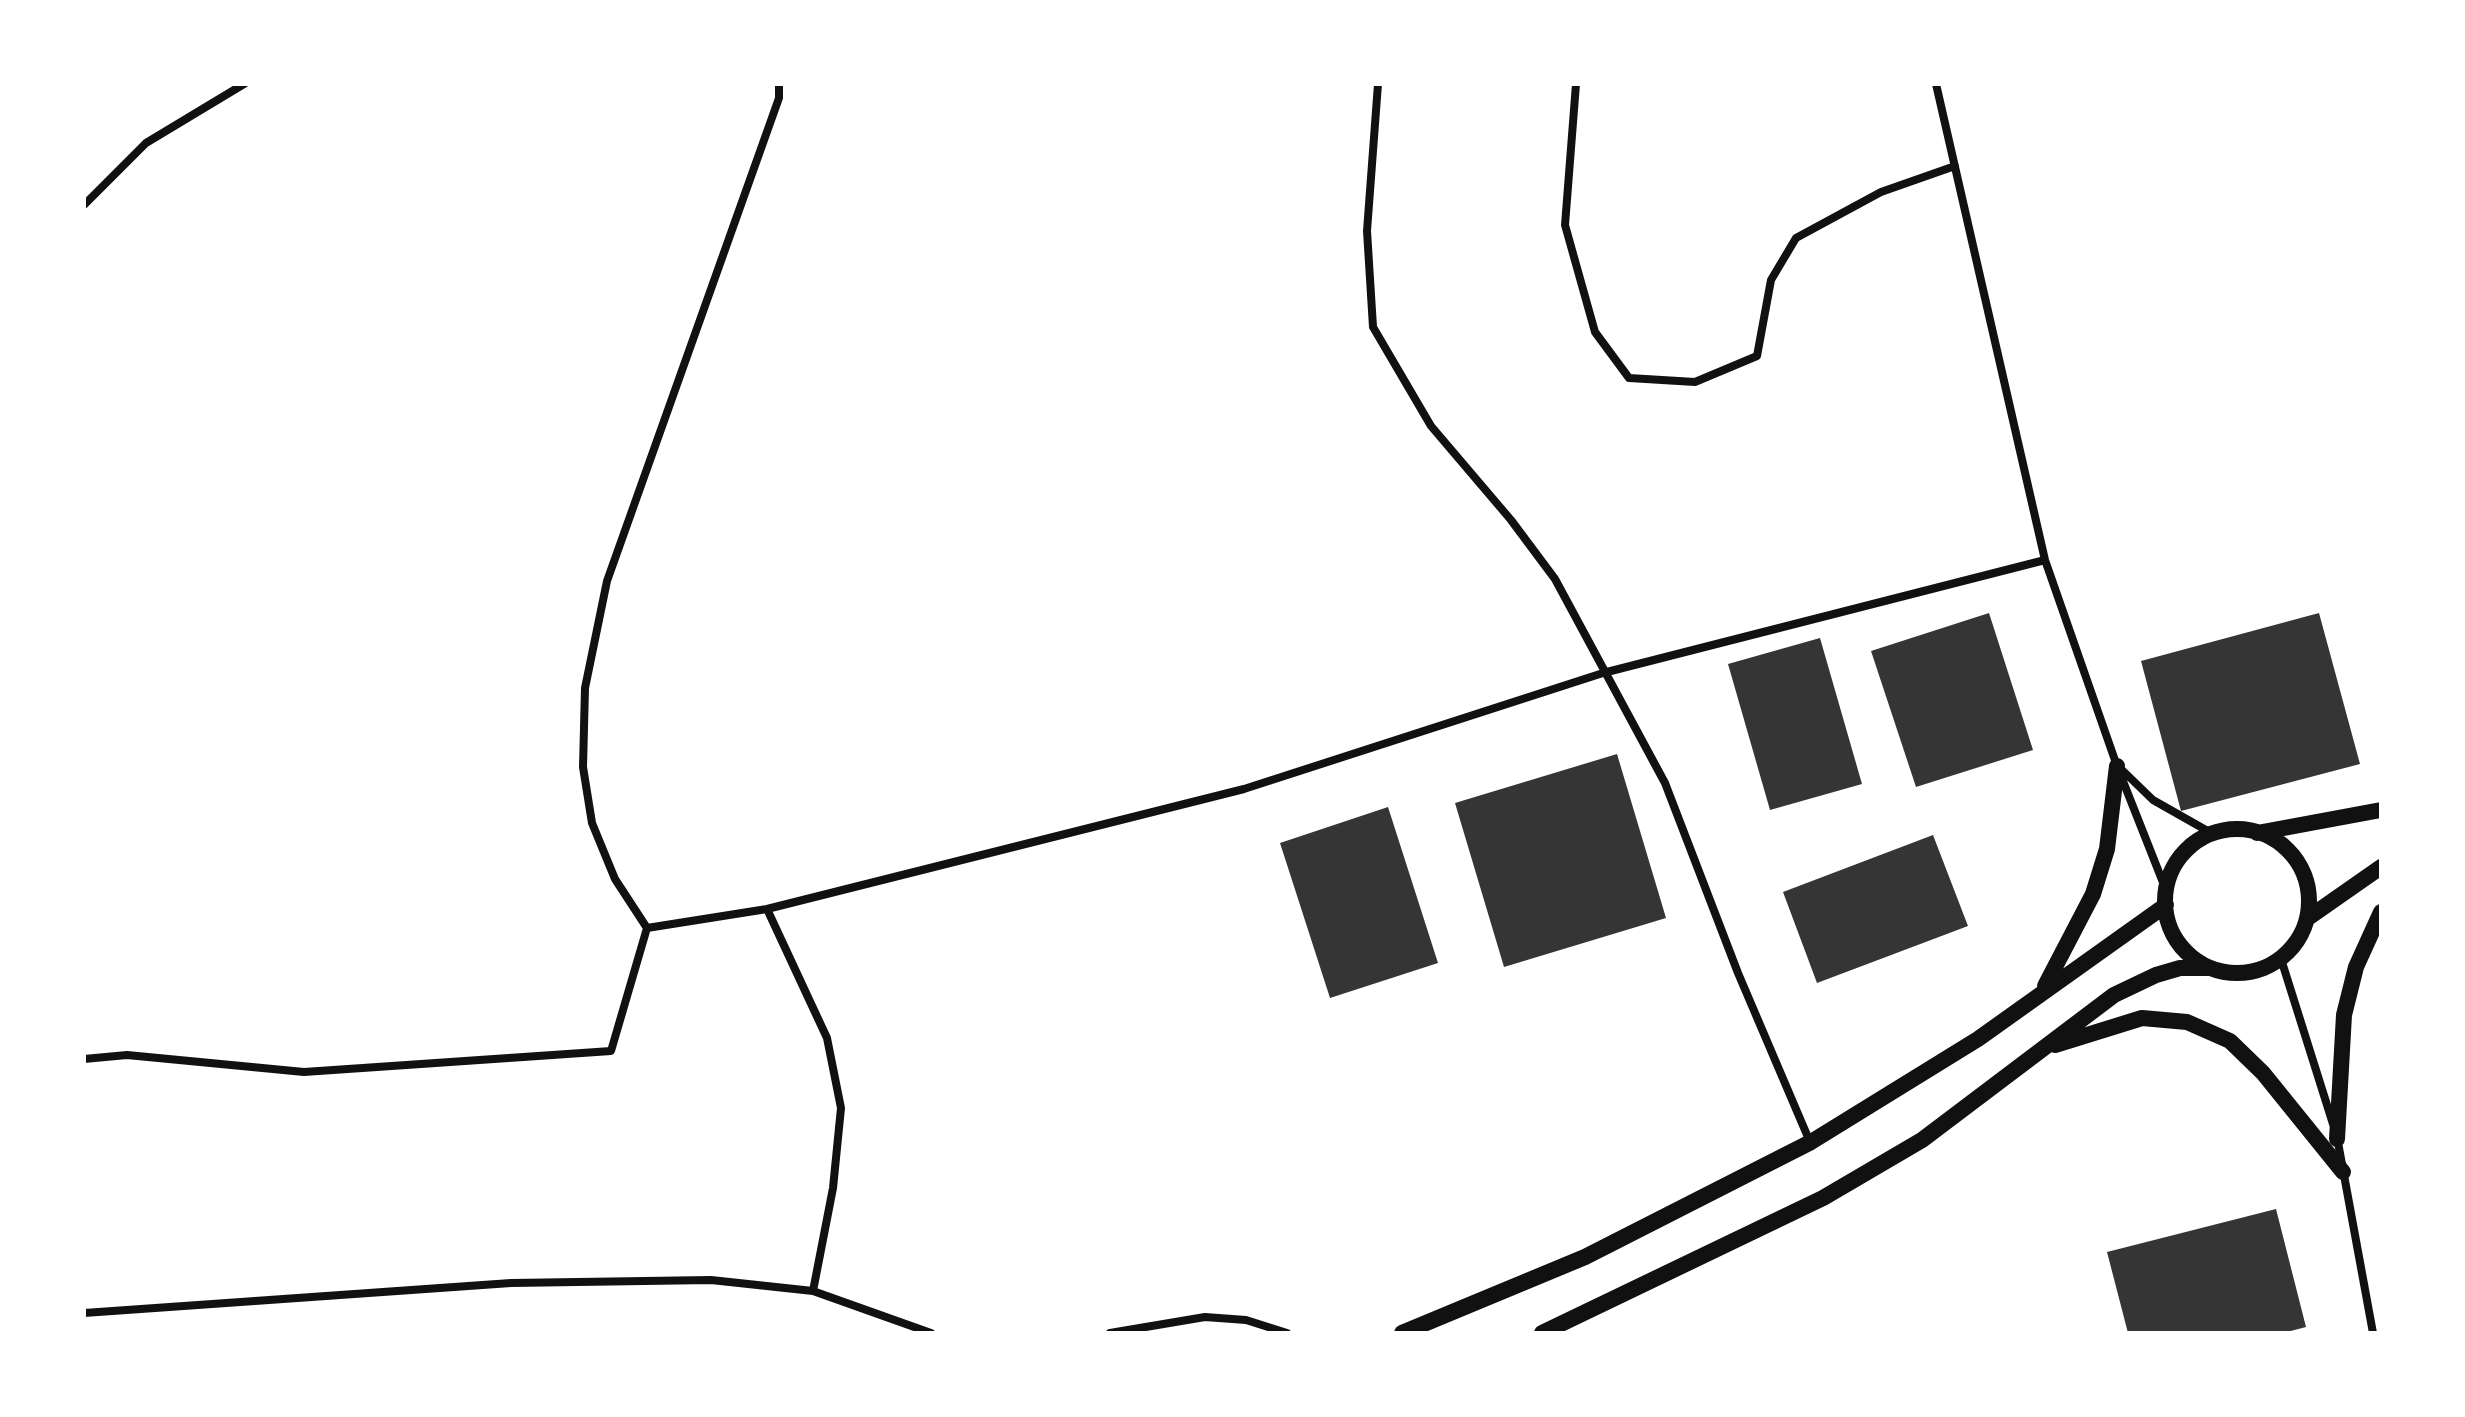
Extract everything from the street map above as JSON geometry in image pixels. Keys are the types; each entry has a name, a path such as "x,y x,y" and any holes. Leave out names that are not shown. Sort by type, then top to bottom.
{"main road":[{"path":"2041,993 2093,894 2107,849 2117,766"},
{"path":"2209,968 2188,954 2173,934 2166,897 2173,868 2186,850 2226,829 2257,833 2381,810"},
{"path":"1542,1333 1823,1198 1922,1140 2114,995 2156,975 2180,968 2209,968 2234,973 2259,970 2281,959 2298,941 2308,918 2309,892 2302,868 2288,850 2257,833"},
{"path":"2308,918 2381,867"},
{"path":"1402,1333 1585,1257 1811,1142 1978,1039 2166,897"},
{"path":"2337,1139 2344,1015 2356,967 2381,912"},
{"path":"2042,1049 2142,1018 2187,1022 2230,1041 2241,1051 2295,1109 2343,1172"}],"street":[{"path":"84,205 146,143 244,84"},
{"path":"84,1059 127,1055 304,1072 611,1051 647,928 615,879 592,823 583,767 585,688 607,581 774,113 779,84"},
{"path":"1378,84 1367,231 1373,327 1431,426 1511,520 1555,579 1665,783 1738,973 1811,1142"},
{"path":"1576,84 1565,225 1595,332 1629,378 1695,382 1757,356 1771,280 1796,238 1881,192 1955,166"},
{"path":"1936,84 2045,560 2166,897"},
{"path":"647,928 767,909 1244,789 1603,673 2045,560"},
{"path":"2117,766 2153,800 2213,834"},
{"path":"767,909 827,1038 841,1108 833,1188 813,1291"},
{"path":"2281,959 2337,1139 2373,1333"},
{"path":"84,1313 511,1283 711,1280 813,1291 931,1333"},
{"path":"1110,1333 1205,1317 1246,1320 1287,1333"}],"building":[{"path":"1989,613 2033,750 1916,787 1871,651"},
{"path":"2319,613 2360,764 2181,811 2141,661"},
{"path":"1820,638 1862,784 1770,810 1728,664"},
{"path":"1617,754 1666,918 1504,967 1455,803"},
{"path":"1388,807 1438,963 1330,998 1280,843"},
{"path":"1933,835 1968,926 1817,983 1783,892"},
{"path":"2276,1209 2306,1327 2283,1333 2128,1333 2107,1252"}]}
